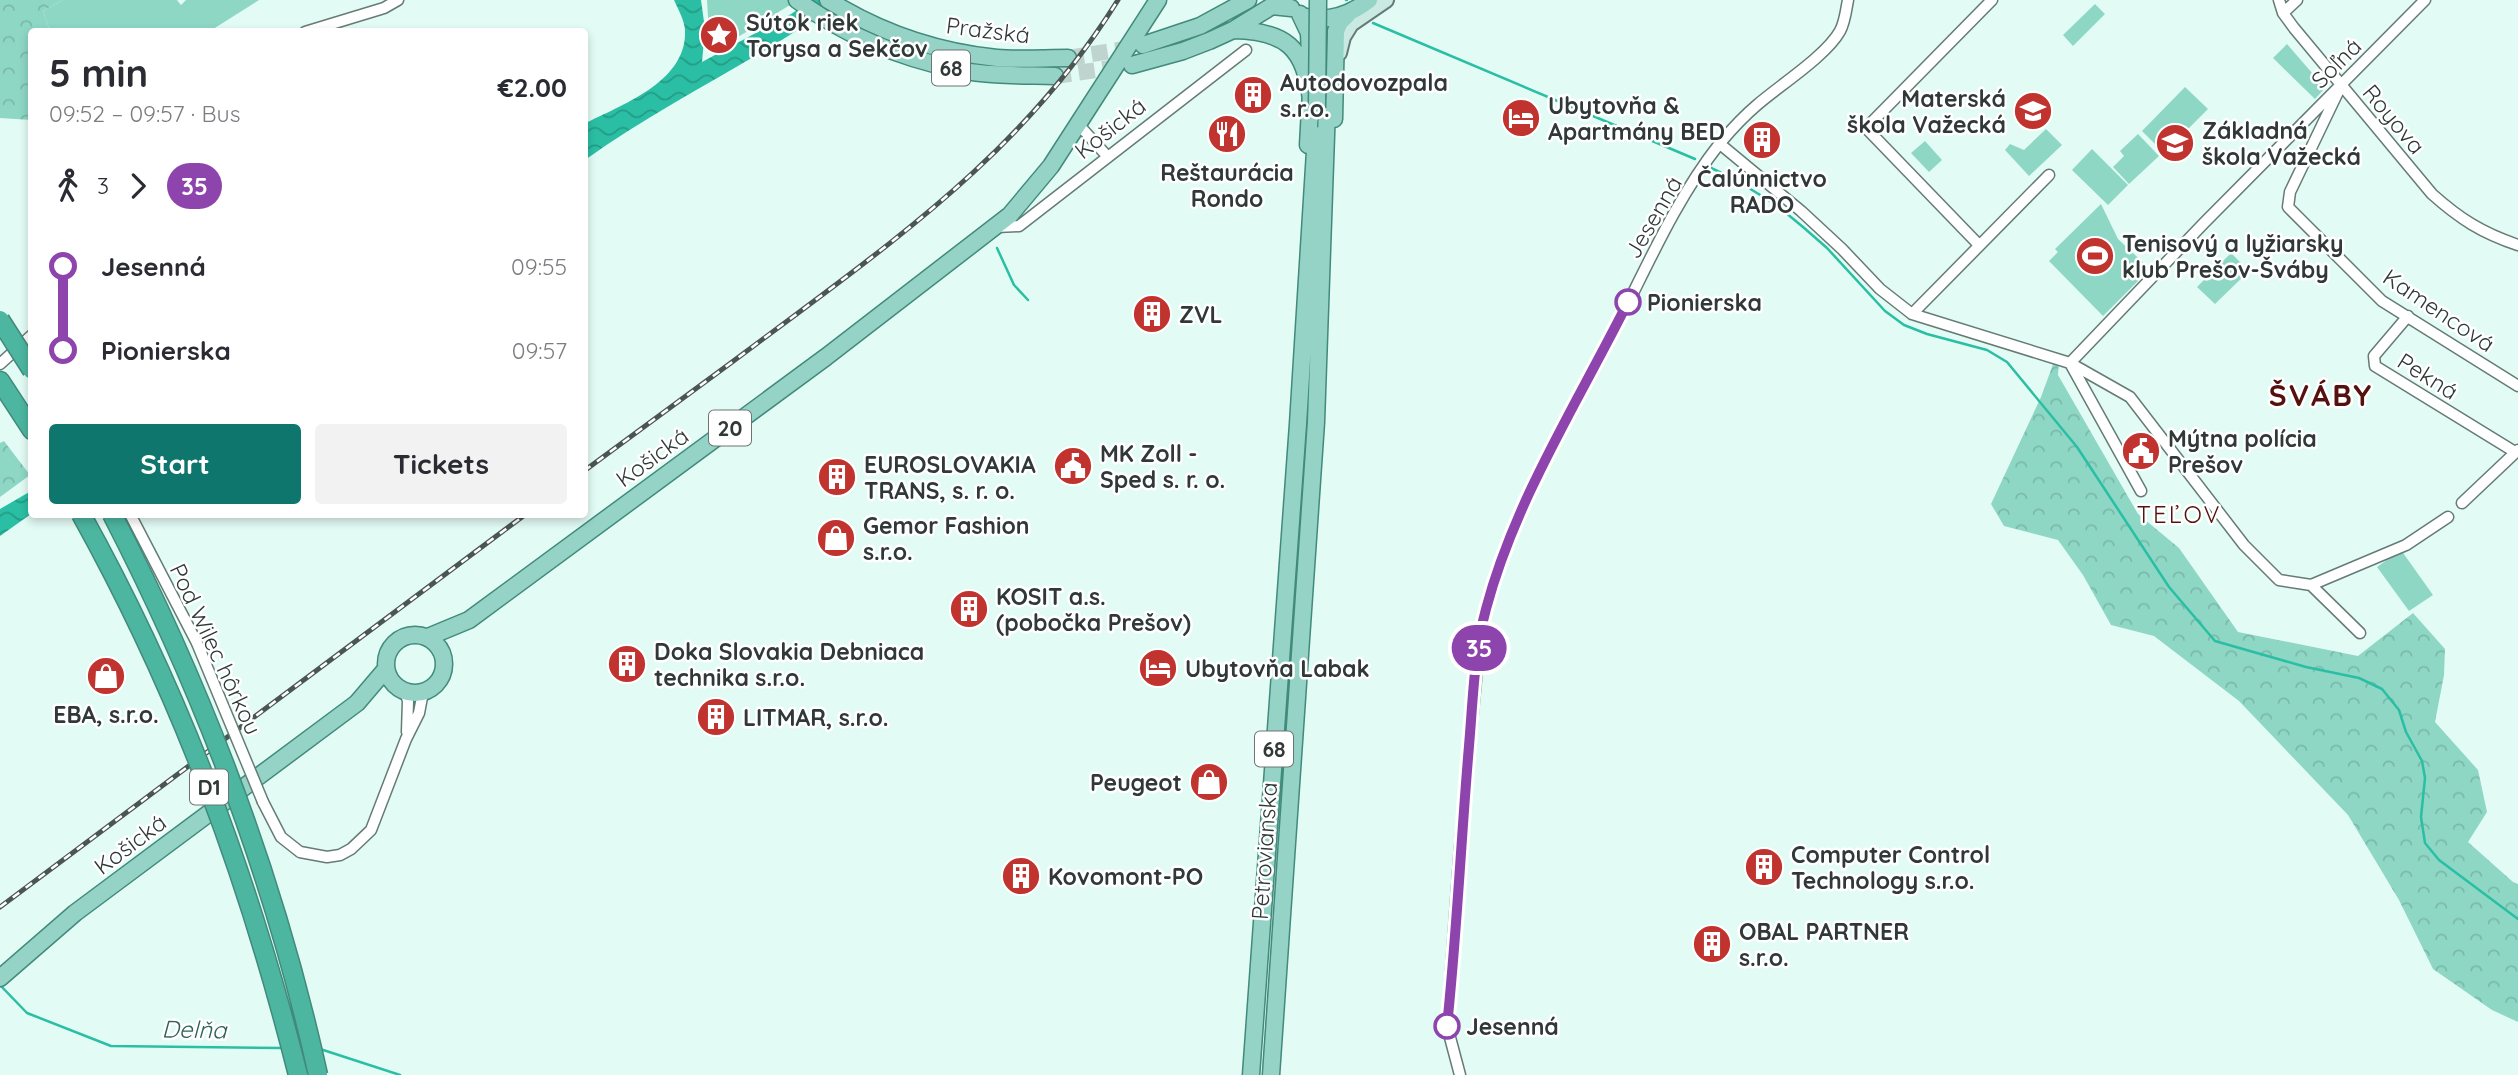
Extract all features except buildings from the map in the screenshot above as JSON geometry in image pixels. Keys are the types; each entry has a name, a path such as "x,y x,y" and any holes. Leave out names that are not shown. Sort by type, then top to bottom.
{"highway":[{"path":"0,320 28,364"},
{"path":"0,381 28,424"},
{"name":"D1","path":"83,518 127,599 205,775 260,932 298,1075"},
{"name":"D1","path":"115,518 178,650 223,761 277,918 318,1075"}],"main road":[{"name":"Pražská","path":"797,0 853,34 919,60 960,70 999,75 1055,76"},
{"name":"Pražská","path":"828,0 868,22 926,44 999,58 1068,58"},
{"name":"Košická","path":"0,978 86,905 357,703 386,669 386,660 394,644 410,635 428,637 469,620 826,357 996,227 1032,191 1051,166 1158,0"},
{"path":"1143,46 1200,26 1248,0"},
{"path":"1316,422 1318,0"},
{"path":"1318,105 1327,0"},
{"path":"1132,65 1183,51 1233,30 1272,6 1291,7 1310,18 1323,19 1348,13 1369,0"},
{"path":"1291,7 1310,40 1318,105"},
{"name":"68","path":"1316,422 1326,337 1336,31 1348,13"},
{"path":"1233,30 1277,36 1290,46 1304,66 1318,105"},
{"name":"Petrovianska","path":"1251,1075 1318,105"},
{"name":"Petrovianska","path":"1270,1075 1316,422"},
{"name":"Košická","path":"357,703 402,689 423,692 439,680 444,667 443,655 469,620"},
{"path":"428,637 440,648 443,655"},
{"path":"386,669 393,682 402,689"}],"street":[{"path":"318,28 384,8 398,0"},
{"path":"1336,65 1345,31 1386,0"},
{"path":"1848,0 1840,32 1813,60 1754,107 1720,144 1801,211 1880,289 1912,314 2070,363 2130,397 2244,545 2279,580 2311,585 2406,545 2448,517"},
{"path":"1979,245 1866,128 1993,0"},
{"name":"Royova","path":"2279,0 2283,13 2432,194 2472,226 2518,245"},
{"path":"2283,13 2297,0"},
{"name":"Soľná","path":"2070,363 2425,0"},
{"name":"Košická","path":"996,227 1019,226 1245,50"},
{"name":"Kamencová","path":"2342,85 2291,191 2288,206 2382,301 2518,386"},
{"path":"2305,121 2319,136"},
{"path":"1078,124 1108,157"},
{"name":"Jesenná","path":"1460,1075 1447,1026 1461,830 1477,666 1485,613 1500,564 1536,477 1647,265 1720,144"},
{"path":"1912,314 2049,175"},
{"name":"Pekná","path":"2408,316 2374,356 2375,366 2516,451 2462,503"},
{"path":"0,364 28,338"},
{"path":"2070,363 2141,491"},
{"name":"Pod Wilec hôrkou","path":"132,518 197,643 274,826 290,845 313,856 340,855 359,843 371,830 406,739 419,713 423,692"},
{"path":"2311,585 2360,633"},
{"path":"402,689 408,712 406,739"}],"green space":[{"path":"0,0 63,0 43,11 49,28 28,28 28,120 0,118"},
{"path":"63,0 177,0 181,5 186,0 259,0 215,28 49,28 43,11"},
{"path":"707,0 798,0 725,45 710,51"},
{"path":"2095,4 2105,14 2073,46 2063,35"},
{"path":"2287,44 2325,88 2315,99 2273,58"},
{"path":"2185,87 2208,109 2164,153 2142,131"},
{"path":"2046,129 2062,145 2029,176 2005,150 2010,144 2024,150"},
{"path":"2138,134 2159,156 2129,184 2113,167 2124,156 2120,151"},
{"path":"1925,141 1942,160 1929,172 1911,153"},
{"path":"2092,149 2128,185 2108,205 2072,170"},
{"name":"Tenisový a lyžiarsky klub Prešov-Šváby","path":"2101,204 2118,239 2150,269 2103,316 2049,261 2058,252 2055,249"},
{"path":"2231,253 2249,271 2215,304 2197,287"},
{"path":"2055,359 2059,361 2058,375 2138,514 2179,548 2238,632 2358,656 2413,613 2445,649 2444,675 2435,722 2478,770 2487,812 2468,842 2518,884 2518,1022 2492,1010 2433,969 2399,900 2348,815 2239,701 2154,636 2111,625 2083,575 2058,540 2004,526 1991,504 2041,397"},
{"path":"4,441 28,472 28,476 0,497 0,443"},
{"path":"2401,550 2433,595 2409,611 2377,567"}],"water":[{"path":"674,0 701,0 705,29 702,62 812,0 843,0 779,42 648,118 588,158 588,122 633,100 664,78 683,49 683,19"},
{"path":"28,493 28,516 0,536 0,509"}],"waterway":[{"path":"1373,23 1695,159"},
{"path":"1707,166 1775,204 1827,248 1885,311 1904,325 1987,350 2007,362 2077,447 2169,587 2215,641 2306,667 2359,678 2382,689 2399,710 2406,732 2422,761 2425,778 2421,817 2425,843 2439,860 2518,919"},
{"path":"997,248 1014,285 1028,300"},
{"name":"Delňa","path":"0,985 27,1013 111,1046 282,1048"},
{"name":"Delňa","path":"317,1048 400,1075"}],"tunnel":[{"path":"1068,58 1137,47"},
{"path":"1055,76 1125,66"}],"railway":[{"path":"588,468 844,278 932,209 1013,134 1050,93 1118,0"},
{"path":"0,907 521,518"}],"bus line":[{"name":"35","path":"1447,1026 1461,830 1475,680 1485,613 1500,564 1536,477 1628,302"}],"place":[{"name":"Sútok riek Torysa a Sekčov","path":"719,35"},
{"name":"Autodovozpala s.r.o.","path":"1253,95"},
{"name":"Materská škola Važecká","path":"2033,111"},
{"name":"Ubytovňa & Apartmány BED","path":"1521,118"},
{"name":"Reštaurácia Rondo","path":"1227,134"},
{"name":"Čalúnnictvo RADO","path":"1762,140"},
{"name":"Základná škola Važecká","path":"2175,143"},
{"name":"Tenisový a lyžiarsky klub Prešov-Šváby","path":"2095,256"},
{"name":"Pionierska","path":"1628,302"},
{"name":"ZVL","path":"1152,314"},
{"name":"Mýtna polícia Prešov","path":"2141,451"},
{"name":"MK Zoll - Sped s. r. o.","path":"1073,466"},
{"name":"EUROSLOVAKIA TRANS, s. r. o.","path":"837,477"},
{"name":"Gemor Fashion s.r.o.","path":"836,538"},
{"name":"KOSIT a.s. (pobočka Prešov)","path":"969,609"},
{"name":"Doka Slovakia Debniaca technika s.r.o.","path":"627,664"},
{"name":"Ubytovňa Labak","path":"1158,668"},
{"name":"EBA, s.r.o.","path":"106,676"},
{"name":"LITMAR, s.r.o.","path":"716,717"},
{"name":"Peugeot","path":"1209,782"},
{"name":"Computer Control Technology s.r.o.","path":"1764,867"},
{"name":"Kovomont-PO","path":"1021,876"},
{"name":"OBAL PARTNER s.r.o.","path":"1712,944"},
{"name":"Jesenná","path":"1447,1026"}],"district":[{"name":"ŠVÁBY","path":"2321,395"},
{"name":"TEĽOV","path":"2179,514"}]}
